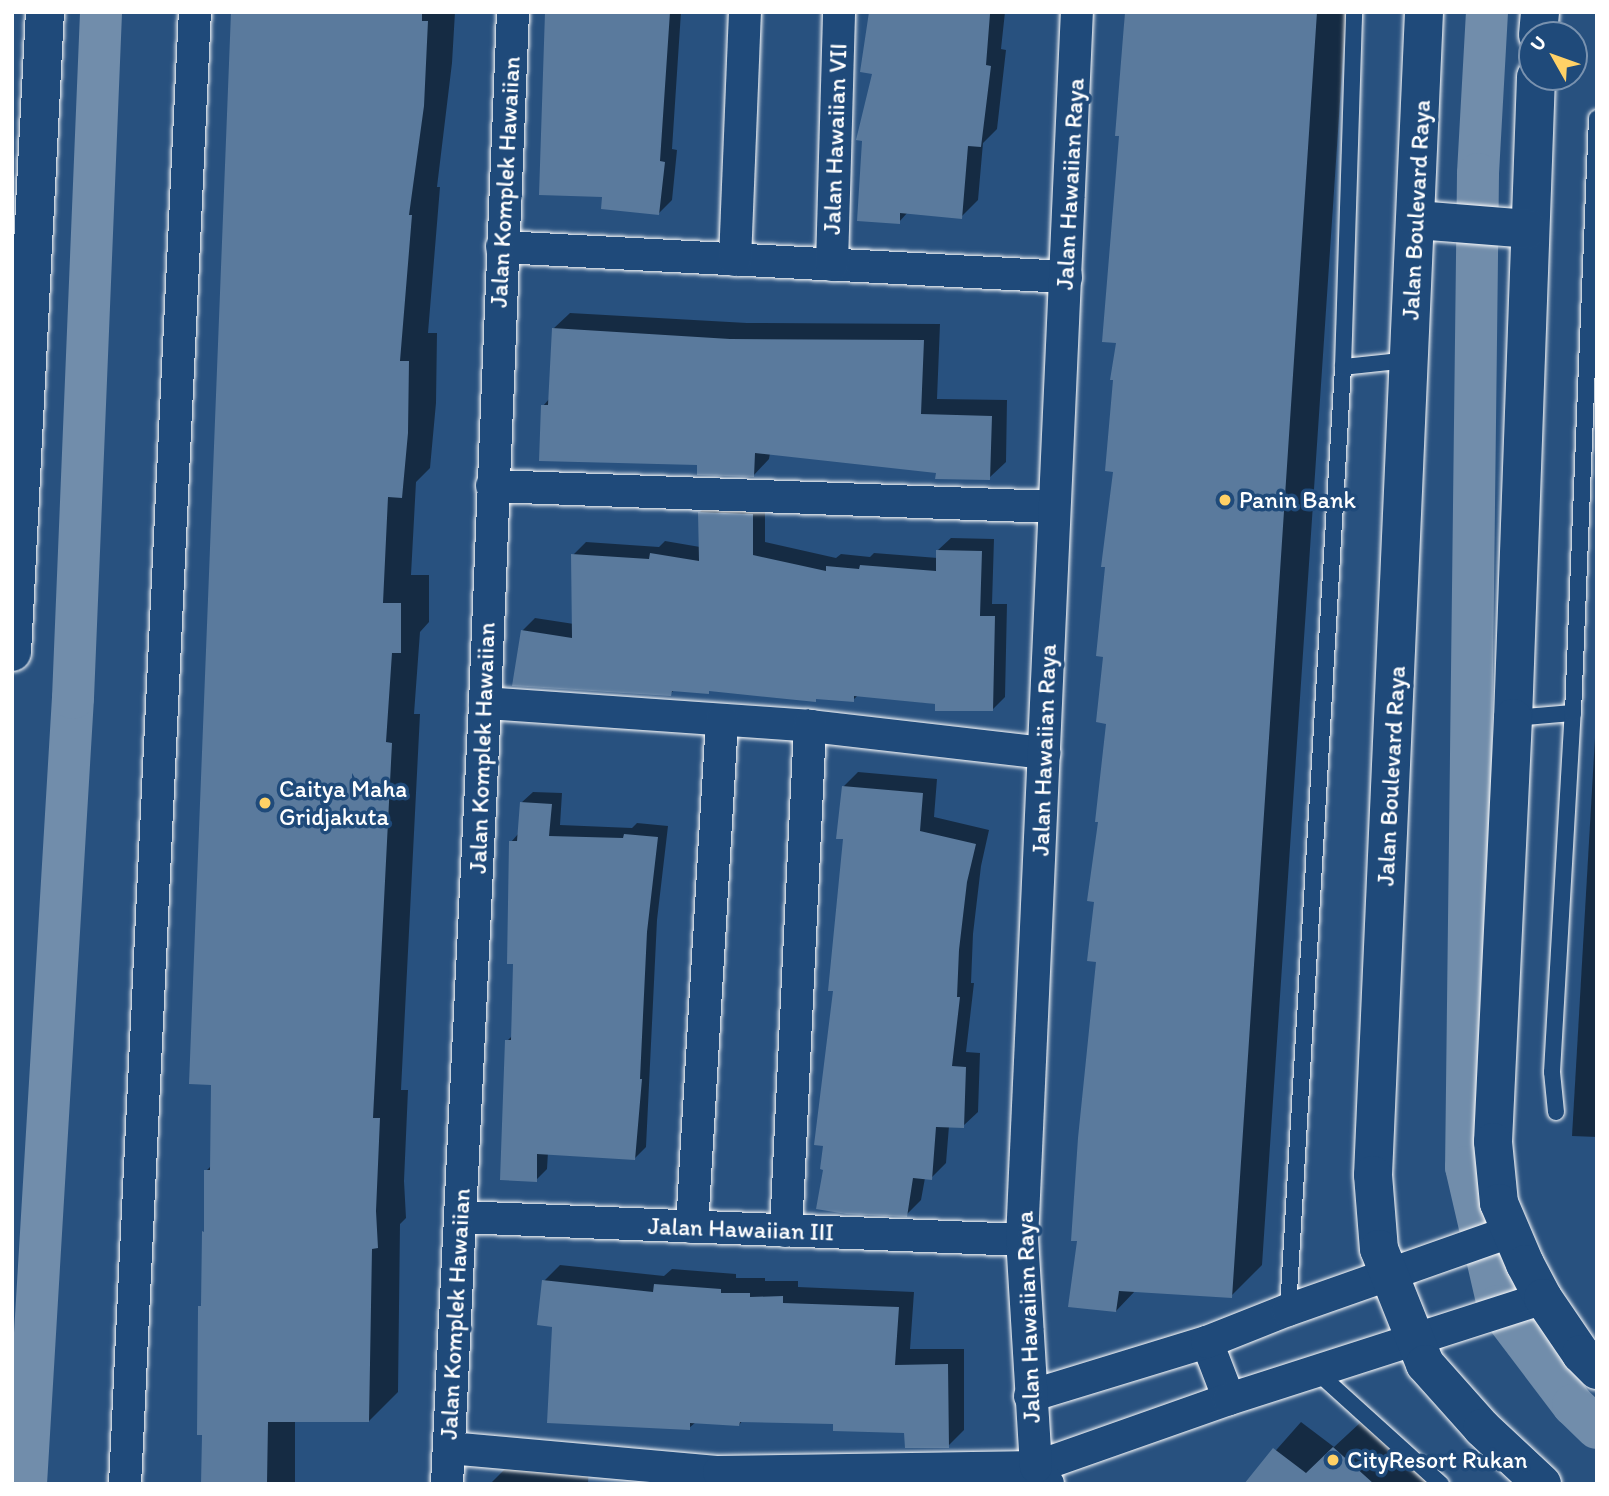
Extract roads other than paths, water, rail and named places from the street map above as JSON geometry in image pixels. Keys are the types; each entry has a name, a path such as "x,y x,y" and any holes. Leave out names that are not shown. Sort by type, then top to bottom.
{"street":[{"path":"12,652 46,12"},
{"path":"125,1484 195,12"},
{"name":"Jalan Komplek Hawaiian","path":"447,1484 485,703 513,12"},
{"path":"735,260 745,12"},
{"name":"Jalan Hawaiian VII","path":"832,265 839,12"},
{"name":"Jalan Hawaiian Raya","path":"1042,1476 1030,1396 1022,1240 1077,12"},
{"name":"Jalan Boulevard Raya","path":"1424,12 1422,220 1409,360 1373,1175 1379,1249 1400,1271 1427,1336 1425,1364 1482,1428 1542,1484"},
{"path":"1535,91 1520,228 1513,718 1493,1142 1499,1203 1498,1237 1529,1303 1597,1370"},
{"path":"1422,220 1520,228"},
{"path":"502,247 1066,277"},
{"path":"492,486 1053,507"},
{"path":"485,703 810,726 1044,753"},
{"path":"692,1227 722,720"},
{"path":"786,1231 810,726"},
{"name":"Jalan Hawaiian III","path":"460,1217 1022,1240"},
{"path":"1030,1396 1207,1342 1288,1310 1498,1237"},
{"path":"449,1448 719,1478 1042,1476 1229,1399 1529,1303"},
{"path":"1207,1342 1229,1399"}],"lane":[{"path":"1288,1310 1343,367 1354,12"},
{"path":"1556,1112 1552,1072 1573,713 1597,118"},
{"path":"1343,367 1409,360"},
{"path":"1513,718 1573,713"},
{"path":"1317,1372 1441,1484"}],"waterway":[{"path":"26,1484 73,698 101,12"},
{"path":"1487,12 1478,174 1466,1167 1498,1306 1573,1405 1597,1428"}],"place":[{"name":"Panin Bank","path":"1225,500"},
{"name":"Caitya Maha Gridjakuta","path":"265,803"},
{"name":"CityResort Rukan","path":"1333,1460"}]}
